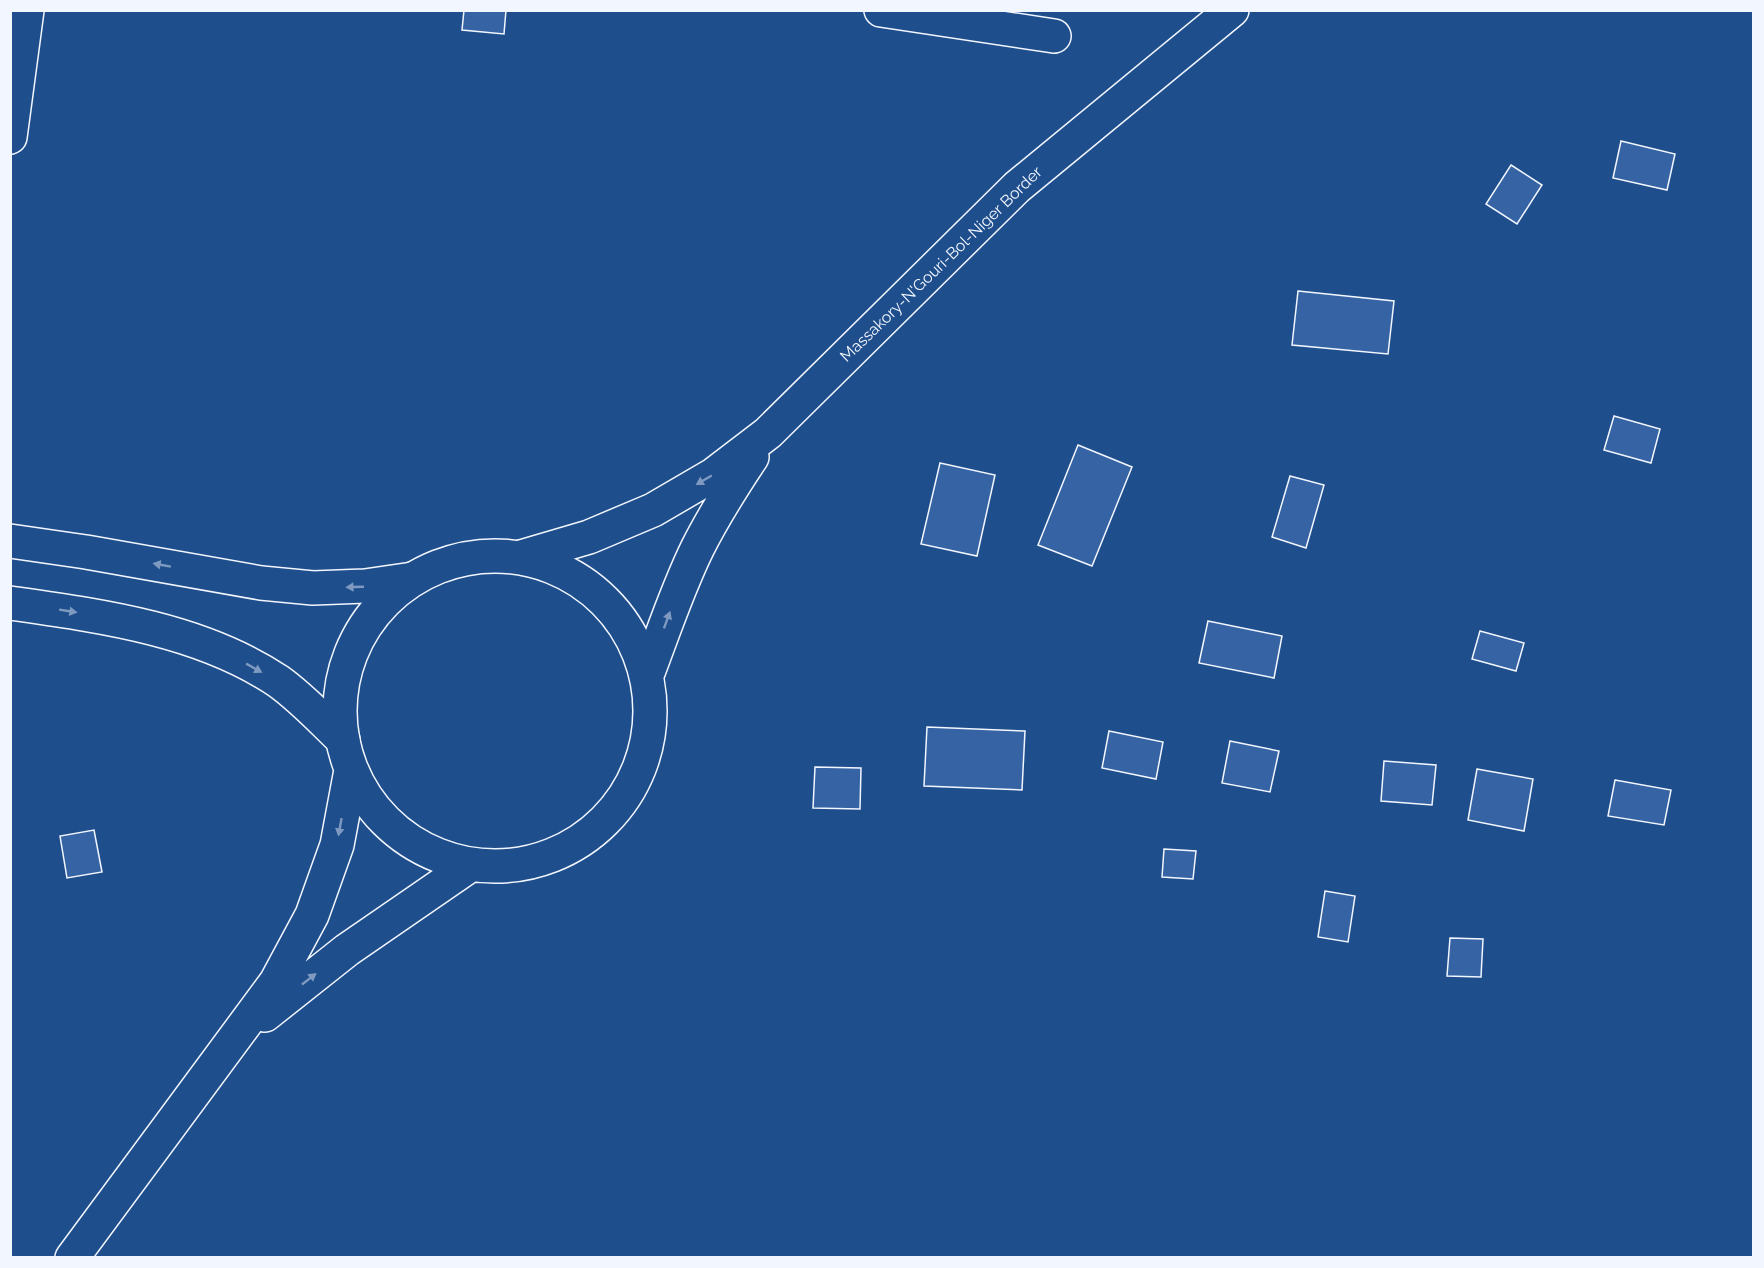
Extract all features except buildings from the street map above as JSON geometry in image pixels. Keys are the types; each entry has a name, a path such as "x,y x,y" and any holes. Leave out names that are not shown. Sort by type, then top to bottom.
{"main road":[{"path":"10,137 27,10"},
{"path":"881,10 1054,36"},
{"name":"Massakory-N'Gouri-Bol-Niger Border","path":"72,1257 276,982 312,915 337,845 347,755 340,704 346,666 362,633 384,603 413,579 465,558 521,557 589,537 653,510 713,475 768,433 1017,187 1232,10"},
{"name":"Massakory-N'Gouri-Bol-Niger Border","path":"647,675 697,549 730,490 768,433"},
{"path":"10,541 86,552 261,584 313,588 365,586 413,579"},
{"name":"Massakory-N'Gouri-Bol-Niger Border","path":"347,755 378,815 419,849 469,866 520,866 569,849 609,818 637,776 650,726 647,675 630,633 602,597 564,571 521,557"},
{"path":"10,603 91,615 177,635 236,658 276,680 294,693 347,755"},
{"name":"Massakory-N'Gouri-Bol-Niger Border","path":"231,1043 347,950 469,866"}]}
